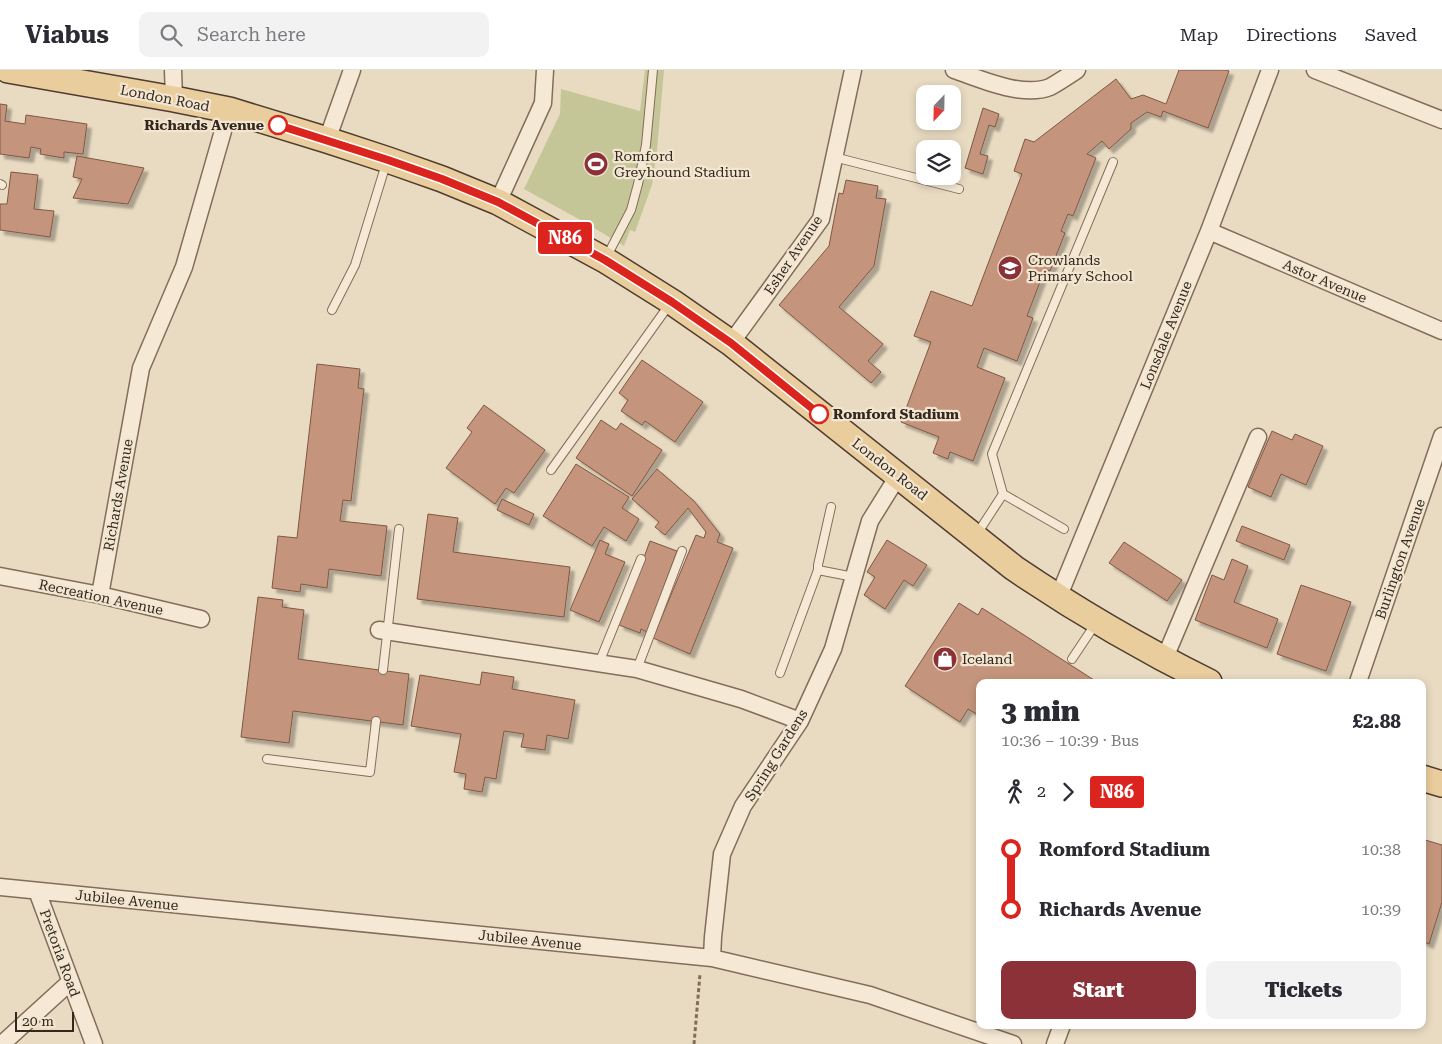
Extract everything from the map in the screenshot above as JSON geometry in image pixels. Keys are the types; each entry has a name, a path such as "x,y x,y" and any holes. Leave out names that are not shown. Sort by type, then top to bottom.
{"main road":[{"name":"London Road","path":"8,70 174,98 229,110 388,160 442,179 498,202 605,260 672,302 731,343 1014,568 1058,598 1164,660 1203,679"},
{"path":"1426,779 1442,784"}],"street":[{"path":"173,70 174,98"},
{"path":"327,140 352,70"},
{"path":"498,202 543,103 545,70"},
{"name":"Esher Avenue","path":"731,343 821,219 853,70"},
{"path":"954,70 998,85 1033,90 1048,87 1076,70"},
{"name":"Lonsdale Avenue","path":"1058,598 1209,231 1270,70"},
{"path":"1315,70 1442,120"},
{"name":"Richards Avenue","path":"100,596 140,368 184,267 229,110"},
{"name":"Astor Avenue","path":"1209,231 1442,331"},
{"name":"Burlington Avenue","path":"1359,679 1442,436"},
{"path":"1164,660 1258,437"},
{"name":"Spring Gardens","path":"706,957 713,937 722,854 743,806 800,721 833,650 870,521 898,476"},
{"name":"Recreation Avenue","path":"0,576 201,619"},
{"path":"383,631 637,669 741,699 800,721"},
{"name":"Jubilee Avenue","path":"0,888 706,957 870,996 1013,1044"},
{"name":"Pretoria Road","path":"37,891 94,1044"},
{"path":"2,1044 70,982"},
{"path":"1055,1044 1061,1029"}],"lane":[{"path":"605,260 631,210 638,184 646,145 653,70"},
{"path":"834,157 959,189"},
{"path":"332,310 355,265 388,160"},
{"path":"1064,529 1003,494 992,454 1113,162"},
{"path":"551,470 672,302"},
{"path":"974,538 1003,494"},
{"path":"780,674 818,570 831,507"},
{"path":"383,670 383,631 399,529"},
{"path":"637,669 682,551"},
{"path":"599,663 641,559"},
{"path":"818,570 854,578"},
{"path":"1072,659 1098,621"},
{"path":"267,759 370,772 376,721"}],"path":[{"path":"694,1044 699,987 706,957"}],"green space":[{"name":"Romford Greyhound Stadium","path":"645,70 664,70 657,150 652,185 635,232 630,230 624,246 524,189 560,114 561,89 640,111"}],"building":[{"path":"1179,70 1229,71 1208,128 1163,111 1161,117 1147,112 1131,123 1131,129 1109,149 1102,141 1087,154 1096,158 1073,216 1068,214 1061,231 1065,233 1050,271 1045,269 1027,316 1033,318 1017,361 984,348 977,367 1005,378 973,461 950,452 948,459 933,453 939,437 901,422 931,342 914,336 931,291 972,306 1022,174 1014,171 1025,139 1034,142 1116,79 1131,99 1143,95 1166,104"},
{"path":"0,104 7,105 5,121 25,124 26,115 87,124 83,154 64,152 64,158 40,154 41,149 31,147 29,158 0,154"},
{"path":"983,108 999,114 995,127 989,125 980,154 988,156 983,174 965,168"},
{"path":"77,156 144,168 128,204 73,198 82,179 73,177"},
{"path":"11,172 38,175 34,209 54,211 50,237 0,230 0,204 7,204"},
{"path":"846,180 878,186 876,198 886,199 874,266 839,307 883,344 868,361 881,372 871,383 779,305 829,246 839,193 843,194"},
{"path":"642,360 703,402 675,442 645,421 642,425 621,411 628,400 619,393"},
{"path":"317,364 360,369 358,388 364,389 351,501 343,500 340,521 387,526 381,576 329,569 327,588 301,584 300,592 272,588 278,536 297,538"},
{"path":"484,405 545,450 514,493 506,488 495,504 446,468 472,432 467,428"},
{"path":"601,420 616,430 621,423 662,450 632,496 576,458"},
{"path":"1272,431 1292,440 1295,434 1323,446 1306,485 1281,474 1271,497 1248,487"},
{"path":"576,464 629,497 622,508 639,519 626,541 604,527 592,546 543,516"},
{"path":"657,469 694,501 720,534 717,542 733,548 690,654 653,638 696,535 704,538 706,532 688,508 665,535 655,527 659,522 632,499"},
{"path":"502,499 534,514 529,525 497,510"},
{"path":"428,514 458,518 453,552 570,567 564,617 417,599"},
{"path":"1242,526 1290,545 1284,560 1236,541"},
{"path":"600,540 609,544 605,554 625,562 599,622 570,610"},
{"path":"887,540 927,565 913,586 904,580 885,609 864,595 875,577 867,572"},
{"path":"650,541 677,551 647,632 641,629 640,633 619,625"},
{"path":"1124,542 1182,580 1167,601 1109,563"},
{"path":"1232,559 1248,566 1234,602 1278,619 1267,648 1195,620 1212,575 1224,580"},
{"path":"1301,585 1351,602 1326,671 1277,654"},
{"path":"258,597 283,600 282,607 304,610 298,659 409,674 403,725 293,711 289,743 241,737"},
{"path":"959,603 978,615 982,608 1092,679 976,679 976,714 968,709 960,722 905,686"},
{"path":"482,672 514,677 512,689 575,700 568,739 547,735 545,750 521,747 524,734 504,731 496,779 485,777 482,792 464,789 466,774 454,772 461,734 411,726 420,675 480,685"},
{"path":"1426,840 1442,845 1442,902 1429,944 1426,943"}],"bus line":[{"name":"N86","path":"278,125 388,160 442,179 498,202 605,260 672,302 731,343 819,414"}],"place":[{"name":"Richards Avenue","path":"278,125"},
{"name":"Romford Greyhound Stadium","path":"596,164"},
{"name":"Crowlands Primary School","path":"1010,268"},
{"name":"Romford Stadium","path":"819,414"},
{"name":"Iceland","path":"945,659"}]}
